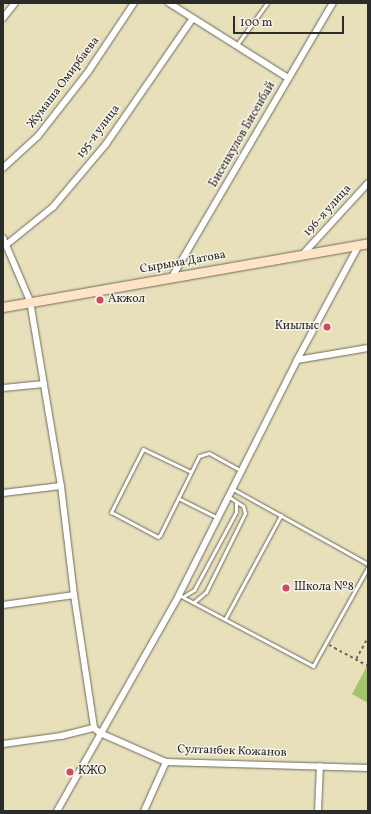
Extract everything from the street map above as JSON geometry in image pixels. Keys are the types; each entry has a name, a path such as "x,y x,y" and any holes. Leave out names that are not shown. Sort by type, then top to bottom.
{"street":[{"path":"3,18 15,3"},
{"name":"Жумаша Омирбаева","path":"3,168 38,136 88,72 134,3"},
{"path":"169,3 235,47 288,78"},
{"name":"Бисенкулов Бисенбай","path":"172,278 333,3"},
{"name":"195-я улица","path":"6,245 53,207 106,144 193,18"},
{"name":"196-я улица","path":"303,254 368,183"},
{"path":"3,238 30,302 61,486 74,595 94,728 61,736 3,744"},
{"path":"57,811 100,733 181,596 218,518 297,360 364,244"},
{"name":"Сырыма Датова","path":"3,307 364,244"},
{"path":"297,360 368,348"},
{"path":"3,388 44,384"},
{"path":"3,493 61,486"},
{"path":"3,605 74,595"},
{"name":"Султанбек Кожанов","path":"94,728 100,733 166,762 368,768"},
{"path":"144,811 166,762"},
{"path":"318,811 320,766"}],"lane":[{"path":"235,47 267,3"},
{"path":"191,472 143,449 111,512 158,537 178,498 191,472 199,456 209,453 242,471"},
{"path":"233,488 368,564"},
{"path":"194,602 206,592 245,513 243,506 229,497"},
{"path":"178,498 218,518"},
{"path":"181,596 194,590 236,512 236,502"},
{"path":"225,619 281,515"},
{"path":"181,596 313,666 368,567"}],"path":[{"path":"356,659 368,637"},
{"path":"326,643 368,666"}],"green space":[{"path":"368,666 368,703 352,694"}],"place":[{"name":"Акжол","path":"100,300"},
{"name":"Киылыс","path":"327,327"},
{"name":"Школа №8","path":"286,588"},
{"name":"КЖО","path":"70,772"}]}
